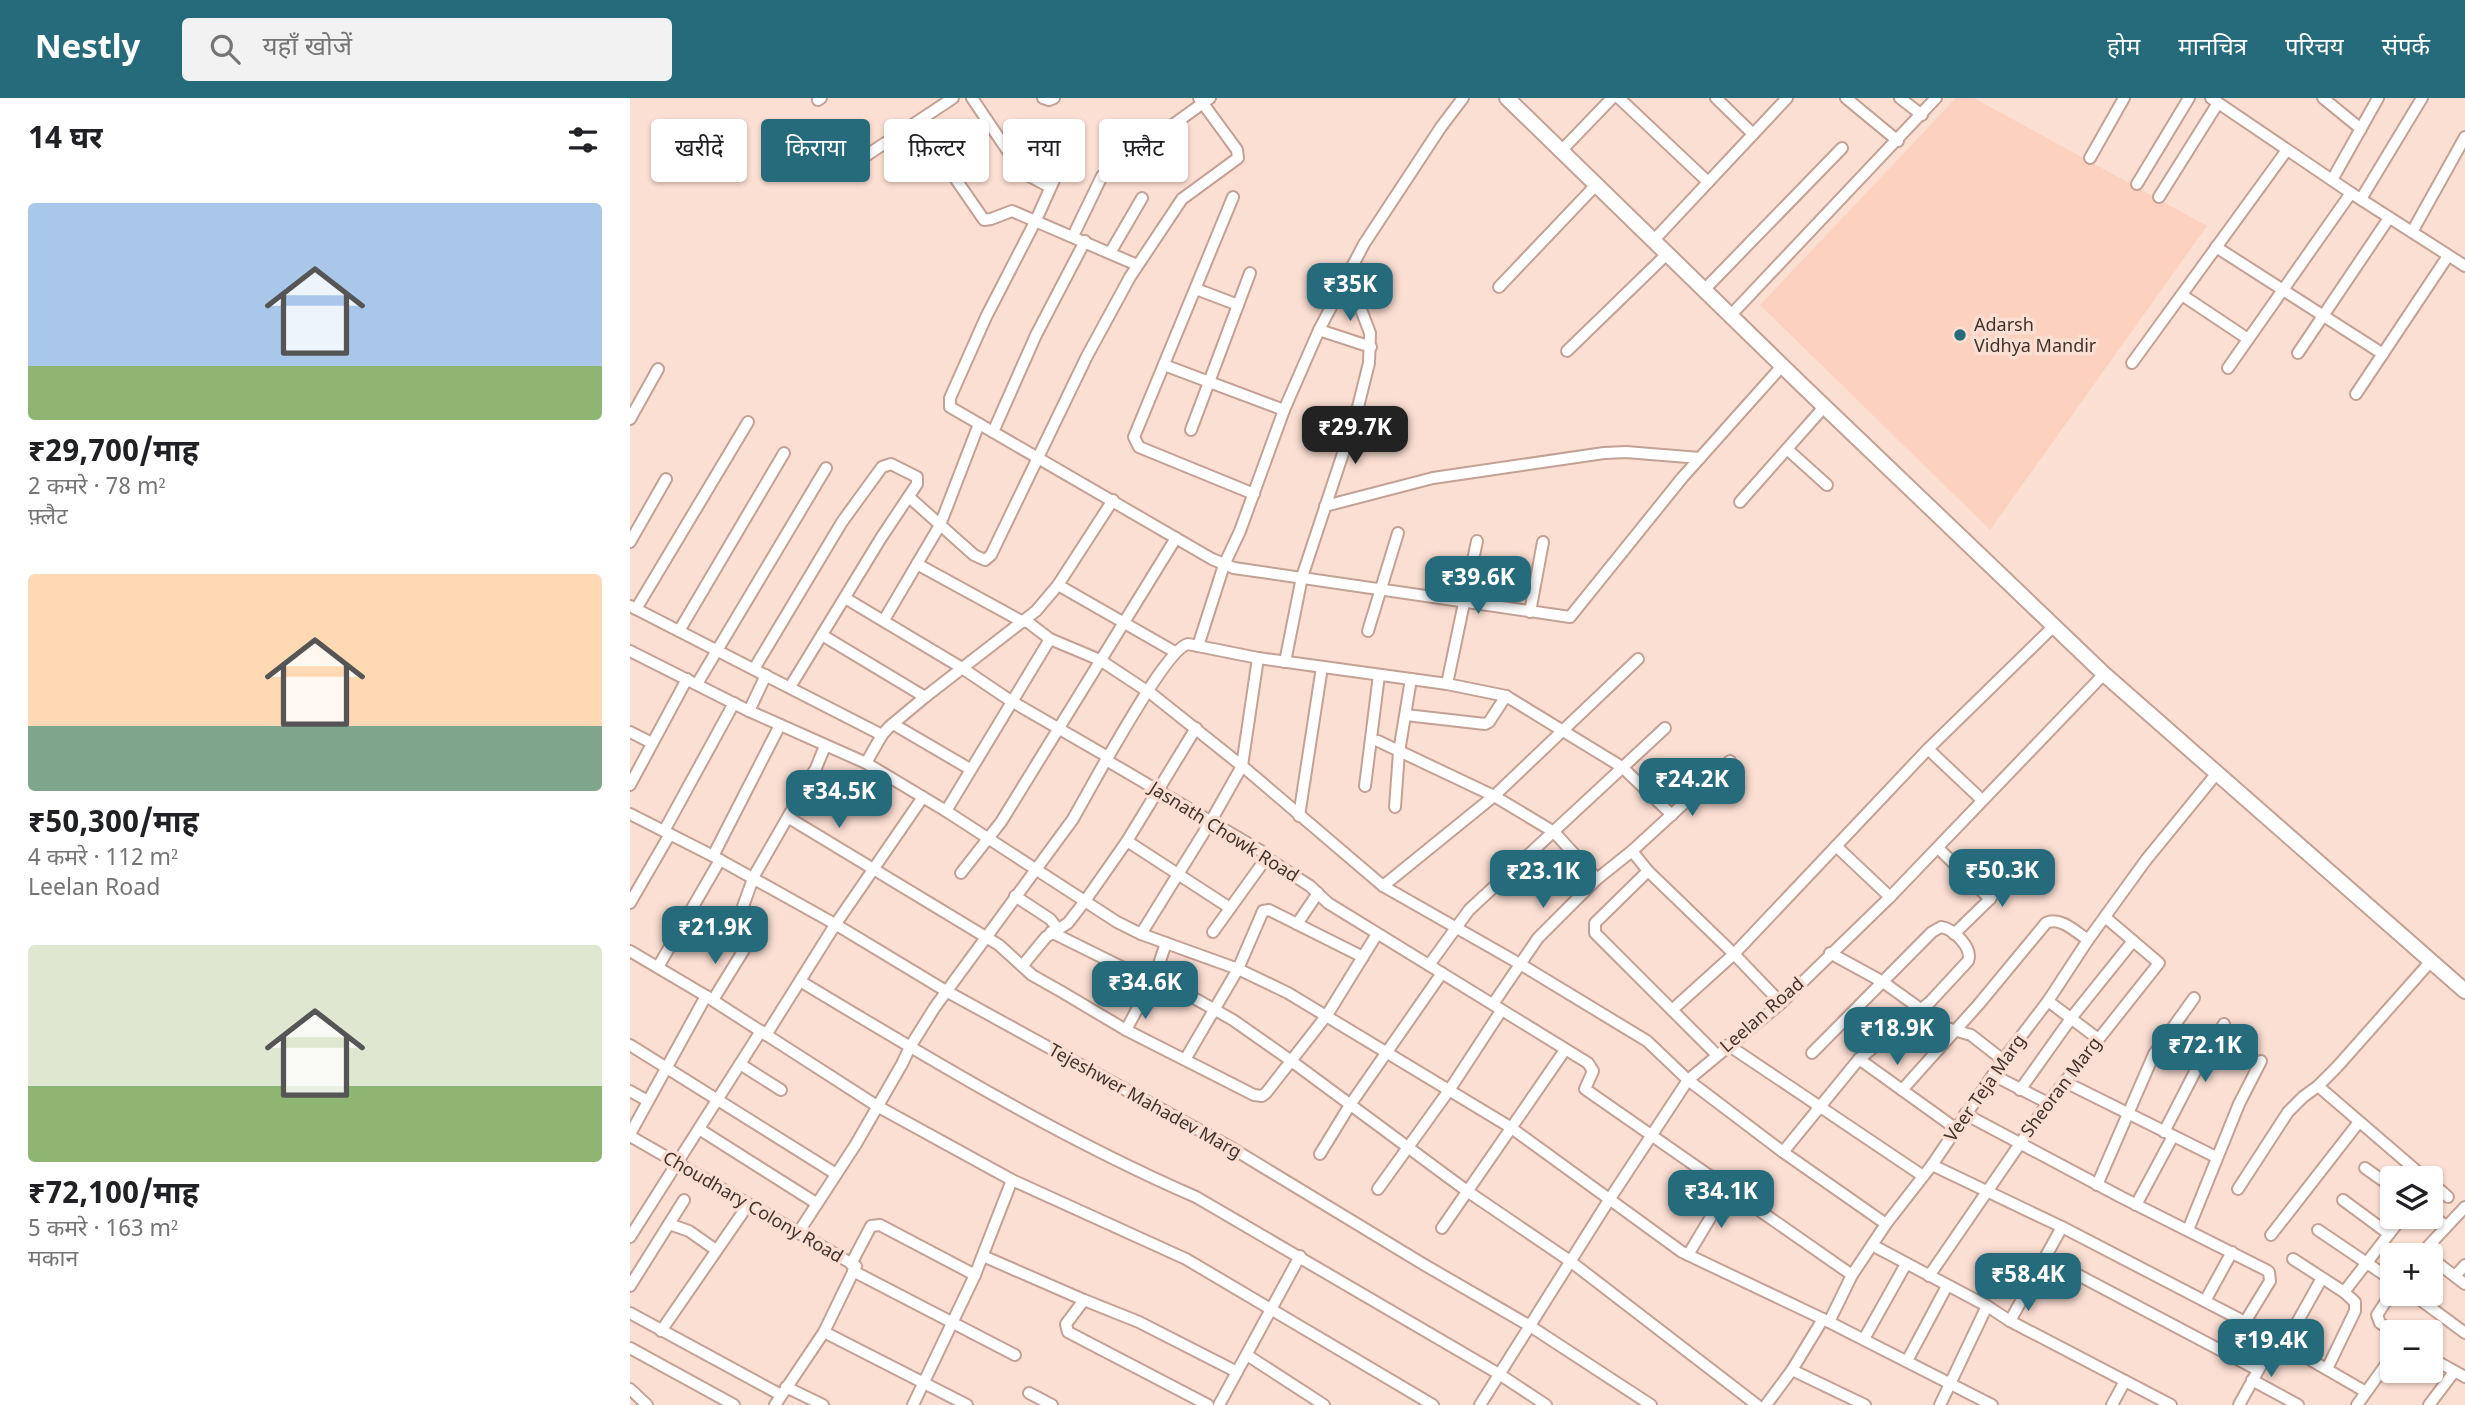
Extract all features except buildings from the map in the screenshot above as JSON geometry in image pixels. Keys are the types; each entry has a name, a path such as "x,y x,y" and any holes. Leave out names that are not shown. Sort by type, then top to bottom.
{"main road":[{"path":"1507,98 1824,407 2104,674 2465,991"}],"street":[{"path":"923,119 953,98"},
{"path":"972,98 1017,167 1027,176 1051,187"},
{"path":"1043,98 1054,98"},
{"path":"1198,646 1224,565 1254,494 1284,410 1319,330 1347,273 1441,127 1463,98"},
{"path":"1561,151 1612,98"},
{"path":"1619,98 1708,182"},
{"path":"1716,98 1754,134"},
{"path":"1653,241 1787,98"},
{"path":"1846,98 1898,141"},
{"path":"1900,98 1922,115"},
{"path":"1730,316 1936,98"},
{"path":"2090,158 2124,98"},
{"path":"2137,184 2189,98"},
{"path":"2323,98 2361,129"},
{"path":"2332,180 2378,98"},
{"path":"2228,368 2283,290 2356,196 2422,98"},
{"path":"909,497 974,555 981,560 988,558 1087,355 1137,265 1182,199 1238,158 1237,150 1204,100 1102,176 1073,236"},
{"path":"2159,197 2215,100 2389,218 2448,256 2464,263"},
{"path":"2412,232 2465,136"},
{"path":"1704,290 1842,148"},
{"path":"2132,363 2287,149"},
{"path":"958,182 984,220 1012,211 1137,265"},
{"path":"1053,182 986,317 949,402 954,410 1224,565 1530,612 1568,622 1700,458 1782,366"},
{"path":"1499,287 1596,185"},
{"path":"1233,197 1134,437 1136,444 1254,494"},
{"path":"1110,253 1142,198"},
{"path":"2298,353 2389,218"},
{"path":"993,432 1036,335 1085,242"},
{"path":"2216,247 2383,354"},
{"path":"1567,351 1667,254"},
{"path":"2356,394 2448,256"},
{"path":"1191,430 1250,273"},
{"path":"1285,662 1302,577 1357,411 1369,363 1370,333 1347,273"},
{"path":"1196,289 1238,305"},
{"path":"2182,295 2248,339"},
{"path":"1319,330 1371,347"},
{"path":"1164,365 1284,410"},
{"path":"630,419 658,369"},
{"path":"1741,502 1824,407"},
{"path":"748,422 633,608 882,735"},
{"path":"884,620 940,525 979,424"},
{"path":"1787,449 1827,485"},
{"path":"1325,506 1433,478 1604,453 1626,452 1700,458"},
{"path":"679,631 784,453"},
{"path":"754,669 842,522 885,464 891,464 917,477 917,484 790,687"},
{"path":"630,785 652,743 716,650 826,468"},
{"path":"630,542 666,479"},
{"path":"866,763 882,735 893,724 1042,605 1113,500"},
{"path":"1368,631 1398,534"},
{"path":"961,873 1000,822 1176,538"},
{"path":"1447,684 1477,541"},
{"path":"1530,612 1543,542"},
{"path":"917,564 1024,621 1050,639 1100,660 1148,691 1242,766 1383,886 1520,964 1647,1041 1688,1080 1783,1152 1886,1224"},
{"path":"1058,585 1175,652"},
{"path":"845,598 962,668 1011,701 1108,757 1175,652 1182,645 1198,646 1258,658 1447,684 1506,696 1622,767 1672,815"},
{"path":"1672,1010 1734,954 1928,749 2054,626"},
{"path":"822,635 925,697"},
{"path":"946,811 1050,639"},
{"path":"630,651 749,711 866,763 1141,934 1238,969 1288,993 1510,1127 1688,1255 1826,1320 1992,1405"},
{"path":"1141,934 1242,766 1258,658"},
{"path":"1383,886 1494,796 1638,659"},
{"path":"1299,816 1322,667"},
{"name":"Leelan Road","path":"1480,1405 1688,1080 1781,1003 1890,897 2104,674"},
{"path":"749,711 766,675"},
{"path":"1365,786 1379,675"},
{"path":"1395,807 1399,752 1411,679"},
{"path":"1406,715 1485,724 1506,696"},
{"path":"630,903 734,703"},
{"path":"893,724 970,769"},
{"path":"658,967 717,858 780,725"},
{"path":"1023,965 1054,930 1068,923 1085,901 1127,841 1196,728"},
{"path":"1429,965 1454,928 1479,900 1665,728"},
{"path":"630,732 652,743"},
{"path":"1378,741 1494,796 1553,832 1597,879"},
{"path":"732,937 753,878 789,818 825,746"},
{"path":"1928,749 1982,800"},
{"name":"Jasnath Chowk Road","path":"798,1233 856,1144 910,1047 946,991 1073,819 1106,760 1261,851 1318,893 1328,904 1591,1067 1592,1075 1585,1089 1852,1275"},
{"path":"1378,1189 1450,1089 1520,964 1538,938 1597,879 1632,851 1730,761"},
{"name":"Veer Teja Marg","path":"1768,1402 1826,1320 1886,1224 1932,1165 1955,1128 2048,1001 2088,940 2163,839 2217,773"},
{"path":"630,1237 740,1064 800,981 835,924 923,797"},
{"name":"Tejeshwer Mahadev Marg","path":"630,814 717,858 835,924 946,991 1230,1147 1529,1325 1651,1405"},
{"path":"789,818 999,945 1032,975 1126,1030 1258,1096 1266,1093 1327,1015 1377,934"},
{"path":"1127,841 1230,908"},
{"path":"1836,846 1890,897"},
{"path":"1938,848 1990,899"},
{"path":"1632,851 1648,871 1781,1003"},
{"path":"1954,934 1990,899 2016,856"},
{"path":"1213,932 1267,857"},
{"path":"1648,871 1593,928 1598,937 1717,1055"},
{"path":"1297,924 1318,893"},
{"path":"1015,896 1050,919 1054,930 1213,1009 1290,1060 1467,1191 1570,1261 1757,1405"},
{"path":"1186,1058 1238,969 1263,911 1269,910 1363,957"},
{"name":"Sheoran Marg","path":"1929,1276 2048,1103 2159,963 2105,917"},
{"path":"1902,1090 2049,920 2057,920 2088,940"},
{"path":"1783,1152 1859,1059 1922,1009 1970,956 1966,947 1946,928 1932,932 1812,1053"},
{"path":"2020,1090 2072,1017 2133,941"},
{"path":"1126,1030 1153,979 1166,943"},
{"path":"630,1135 668,1066 745,948"},
{"path":"630,951 710,998 877,1106 1012,1180 1186,1259 1433,1405"},
{"path":"1830,953 1883,982 1947,1028 1971,1035 2003,1060"},
{"path":"2238,1189 2288,1112 2349,1054 2431,961"},
{"path":"1320,1154 1350,1105 1442,973"},
{"path":"800,981 959,1076 1143,1173 1196,1197 1300,1256 1499,1374 1546,1405"},
{"path":"2097,1185 2154,1054 2194,998"},
{"path":"2048,1001 2097,1038"},
{"path":"2136,1205 2169,1134 2189,1080 2224,1024"},
{"path":"630,1045 668,1066 836,1174"},
{"path":"1728,1045 1923,1176"},
{"path":"1442,1228 1565,1050"},
{"path":"1859,1059 1955,1128"},
{"path":"2188,1230 2216,1157 2261,1061"},
{"path":"740,1064 780,1090"},
{"path":"1993,1075 2048,1103"},
{"path":"2065,1082 2216,1157"},
{"path":"2318,1086 2412,1166"},
{"path":"630,1091 648,1101"},
{"path":"1965,1114 2097,1185 2266,1270 2271,1277 2245,1322"},
{"path":"2271,1234 2360,1122"},
{"path":"699,1129 816,1203"},
{"name":"Choudhary Colony Road","path":"630,1135 798,1233 852,1268 824,1332 781,1396"},
{"path":"1932,1165 2062,1227 2280,1341 2327,1369 2362,1401 2380,1374"},
{"path":"2365,1168 2380,1179"},
{"path":"913,1405 975,1275 1012,1180"},
{"path":"1688,1255 1727,1190"},
{"path":"2443,1193 2448,1197"},
{"path":"630,1286 684,1200"},
{"path":"2343,1200 2389,1234"},
{"path":"661,1331 748,1205"},
{"path":"2434,1243 2465,1207"},
{"path":"669,1224 689,1231 716,1250"},
{"path":"975,1275 880,1225 871,1226 852,1268 951,1324 1015,1355"},
{"path":"2010,1321 2062,1227"},
{"path":"2344,1292 2393,1229"},
{"path":"2318,1230 2380,1272"},
{"path":"1872,1245 2171,1405"},
{"path":"2205,1301 2232,1252"},
{"path":"983,1256 1139,1322 1237,1372"},
{"path":"1219,1405 1300,1256"},
{"path":"2046,1258 2255,1375 2298,1405"},
{"path":"2293,1259 2355,1302 2356,1307 2327,1369"},
{"path":"1864,1339 1906,1264"},
{"path":"2455,1276 2465,1265"},
{"path":"2443,1268 2465,1284"},
{"path":"2239,1405 2255,1375 2322,1278"},
{"path":"1906,1361 1947,1286"},
{"path":"1084,1300 1066,1324 1068,1332 1208,1405"},
{"path":"1940,1405 1987,1306"},
{"path":"2429,1306 2465,1333"},
{"path":"630,1314 781,1396 822,1405"},
{"path":"824,1332 967,1405"},
{"path":"630,1348 734,1405"},
{"path":"1247,1355 1324,1405"},
{"path":"2429,1405 2461,1373 2443,1363"},
{"path":"1791,1370 1865,1405"},
{"path":"2112,1405 2125,1381"},
{"path":"630,1389 647,1405"},
{"path":"1029,1393 1052,1405"},
{"path":"1768,1402 1782,1405"}],"shaded area":[{"name":"Adarsh Vidhya Mandir","path":"1956,98 1974,98 2207,226 1990,530 1760,305"}],"place":[{"name":"Adarsh Vidhya Mandir","path":"1960,335"}]}
